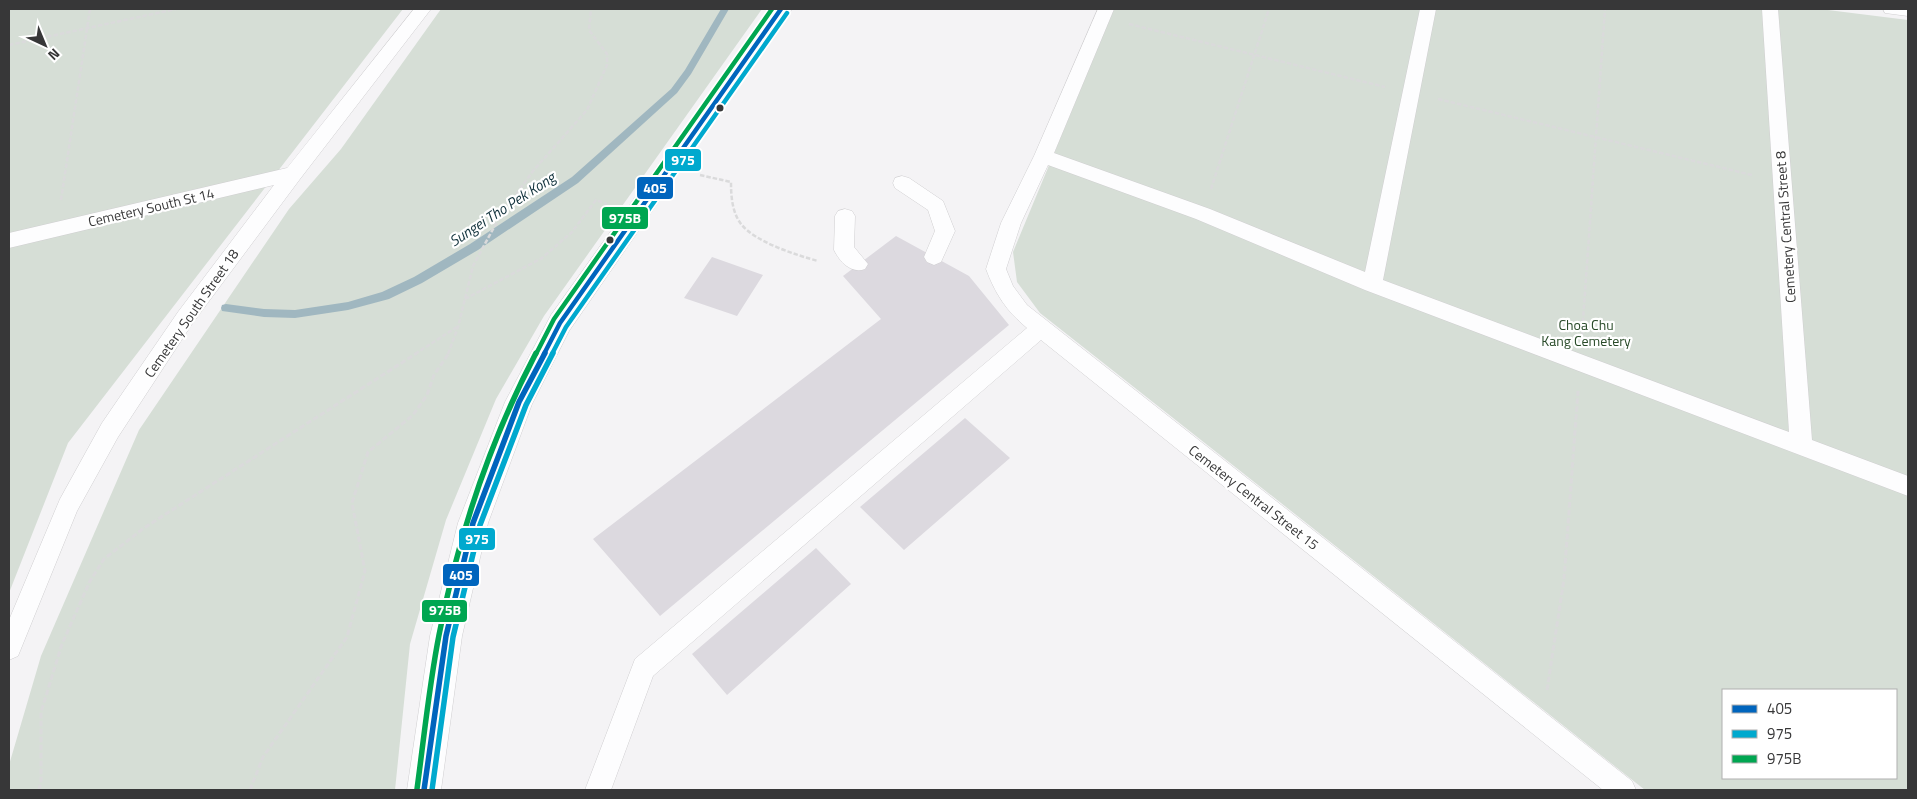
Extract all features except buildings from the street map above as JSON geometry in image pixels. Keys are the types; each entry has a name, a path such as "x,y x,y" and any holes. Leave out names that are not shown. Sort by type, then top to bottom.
{"street":[{"path":"424,790 446,636 473,523 519,402 560,323 781,9"}],"lane":[{"name":"Cemetery South Street 18","path":"9,648 68,506 110,430 185,318 293,174 423,9"},
{"path":"1372,284 1428,9"},
{"name":"Cemetery Central Street 8","path":"1770,9 1801,444"},
{"path":"1891,9 1908,11"},
{"name":"Cemetery Central Street 15","path":"1104,13 1043,156 1011,223 996,269 1004,290 1020,311 1041,328 1623,790"},
{"path":"1043,156 1203,214 1372,284 1801,444 1908,486"},
{"name":"Cemetery South St 14","path":"9,240 293,174"},
{"path":"902,183 936,206 945,231 934,256"},
{"path":"845,216 844,250 858,264"},
{"path":"598,790 644,668 1041,328"}],"path":[{"path":"57,228 90,9"},
{"path":"9,45 176,9"},
{"path":"250,790 263,757 347,637 365,571 352,503 368,452 413,415 428,395 434,375 448,355 458,327 473,266 499,218 532,171 587,110 607,65 607,54 589,30 590,9"},
{"path":"1203,214 1269,9"},
{"path":"1104,13 1255,55 1782,182"},
{"path":"702,167 699,175 731,182 732,204 742,225 757,236 800,257 825,263"},
{"path":"464,300 542,258 572,232 596,200 638,213"},
{"path":"39,790 41,781 41,712 62,644 90,581 104,559 144,528 458,327"}],"green space":[{"path":"9,9 403,9 68,443 9,593"},
{"path":"441,9 762,9 544,316 496,399 446,520 410,644 395,790 9,790 9,765 41,656 139,430 289,209 341,149"},
{"name":"Choa Chu Kang Cemetery","path":"1114,9 1820,9 1908,20 1908,790 1645,790 1040,313 1017,282 1013,252"}],"waterway":[{"name":"Sungei Tho Pek Kong","path":"226,308 264,313 295,314 348,306 385,296 418,280 474,247 575,180 674,91 688,72 725,9"}],"transit line":[{"name":"975B","path":"417,789 439,635 466,521 512,399 554,319 772,9"},
{"name":"405","path":"424,790 446,636 473,523 519,402 560,323 781,9"},
{"name":"975","path":"432,790 453,637 480,525 526,405 566,327 787,13"}]}
